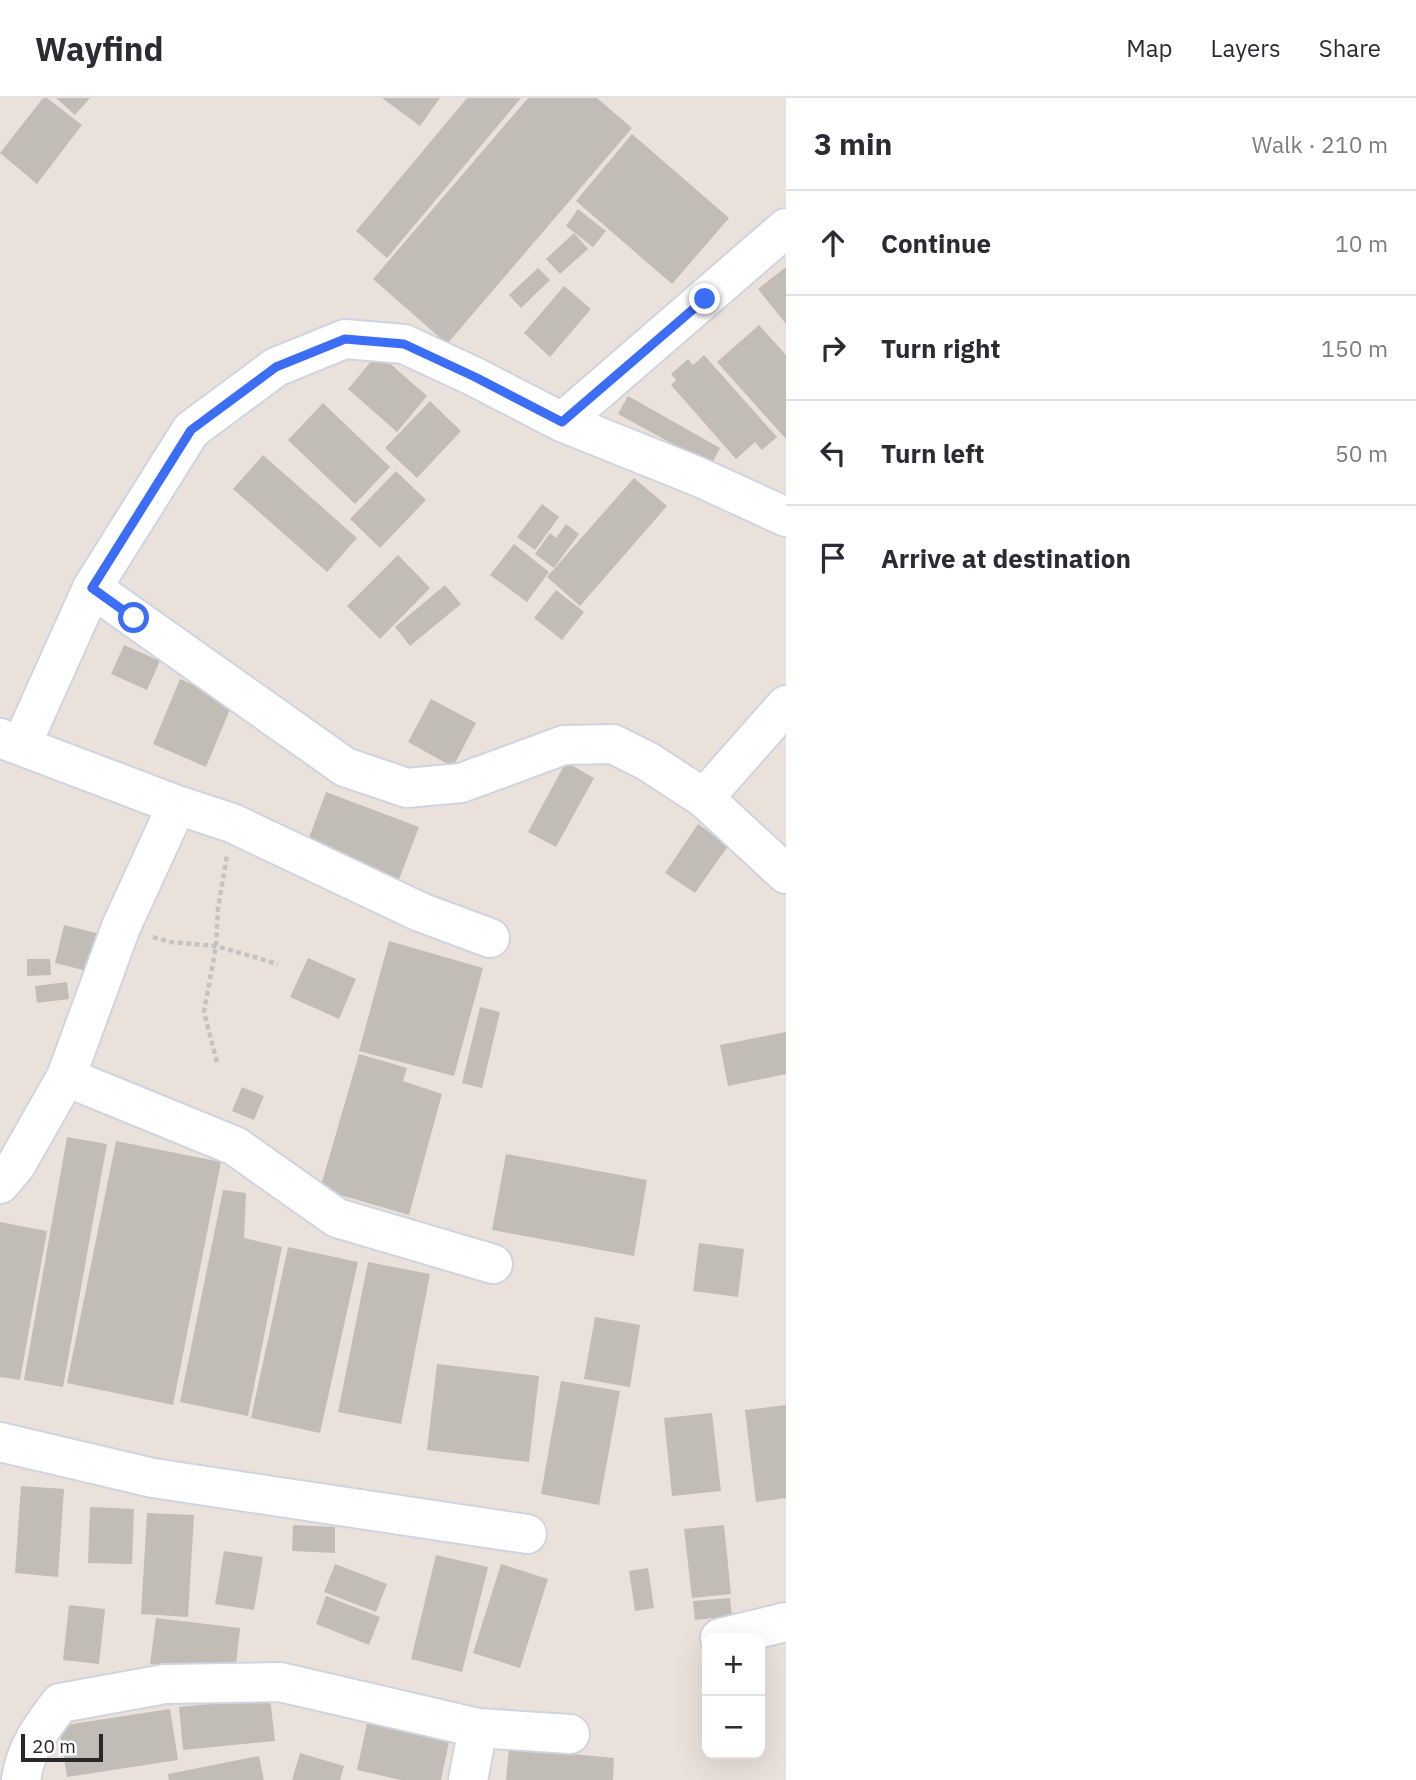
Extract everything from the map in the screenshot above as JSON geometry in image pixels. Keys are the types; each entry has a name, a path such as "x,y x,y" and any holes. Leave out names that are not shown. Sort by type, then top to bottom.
{"street":[{"path":"562,422 786,228"},
{"path":"490,938 420,912 232,823 11,742 92,588 191,430 276,367 345,339 404,344 562,422 699,477 786,517"},
{"path":"92,588 345,767 407,788 461,783 564,746 613,744 647,761 704,798 786,874"},
{"path":"704,798 786,705"},
{"path":"0,1185 16,1165 66,1077 121,927 177,805"},
{"path":"66,1077 235,1146 337,1217 493,1265"},
{"path":"0,1442 153,1478 527,1534"},
{"path":"741,1633 786,1622"},
{"path":"15,1770 35,1736 60,1703 165,1684 280,1682 478,1728 570,1734"},
{"path":"468,1780 478,1728"}],"path":[{"path":"218,1062 204,1012 216,946 218,908 232,823"},
{"path":"121,927 170,942 216,946 278,964"}],"building":[{"path":"43,98 47,98 82,125 37,184 0,153"},
{"path":"56,98 90,98 75,115"},
{"path":"382,98 440,98 420,126"},
{"path":"467,98 521,98 387,258 356,231"},
{"path":"528,98 597,98 632,128 447,344 373,279"},
{"path":"632,134 729,218 672,284 576,201"},
{"path":"578,209 606,231 593,247 566,226"},
{"path":"574,233 588,249 560,274 546,259"},
{"path":"786,267 786,324 758,289"},
{"path":"538,268 550,280 521,308 509,295"},
{"path":"564,286 591,309 550,357 524,333"},
{"path":"759,325 786,355 786,439 717,362"},
{"path":"378,353 427,396 397,432 348,389"},
{"path":"704,355 777,437 762,450 755,442 736,459 671,385 676,380 671,374 688,359 693,365"},
{"path":"628,396 720,448 711,465 618,414"},
{"path":"430,401 461,431 417,478 385,448"},
{"path":"323,403 390,467 355,504 288,440"},
{"path":"263,455 357,538 327,572 233,489"},
{"path":"396,471 426,500 380,548 350,519"},
{"path":"634,478 667,506 580,606 547,577"},
{"path":"542,504 559,517 535,550 517,537"},
{"path":"566,524 579,534 554,568 535,554 550,533 556,538"},
{"path":"514,544 549,572 527,602 490,575"},
{"path":"398,555 430,588 380,639 347,606"},
{"path":"445,585 461,604 410,646 395,627"},
{"path":"556,590 584,612 562,640 534,618"},
{"path":"124,645 160,661 147,690 111,674"},
{"path":"180,679 233,702 206,767 153,744"},
{"path":"431,699 476,723 453,767 408,742"},
{"path":"566,762 594,778 556,847 528,832"},
{"path":"326,792 419,827 398,882 306,846"},
{"path":"698,824 728,846 695,893 665,873"},
{"path":"64,925 100,934 91,972 55,963"},
{"path":"389,941 483,968 454,1076 359,1051"},
{"path":"308,958 356,979 339,1019 290,997"},
{"path":"27,959 50,959 51,975 27,976"},
{"path":"67,982 69,999 37,1003 35,986"},
{"path":"480,1007 500,1012 482,1088 462,1083"},
{"path":"786,1032 786,1074 728,1086 720,1045"},
{"path":"359,1054 407,1068 403,1081 442,1094 409,1215 320,1189"},
{"path":"242,1087 264,1096 254,1120 232,1111"},
{"path":"67,1137 107,1144 63,1387 24,1380"},
{"path":"116,1141 221,1162 173,1405 67,1383"},
{"path":"506,1154 647,1180 634,1256 492,1230"},
{"path":"223,1190 246,1193 244,1238 282,1247 248,1416 180,1402"},
{"path":"0,1222 47,1231 20,1380 0,1377"},
{"path":"699,1243 744,1249 738,1297 693,1291"},
{"path":"288,1247 358,1262 320,1433 251,1418"},
{"path":"368,1262 430,1274 401,1424 338,1412"},
{"path":"595,1317 640,1325 630,1387 584,1379"},
{"path":"437,1364 539,1376 529,1462 427,1450"},
{"path":"561,1381 620,1391 599,1505 541,1494"},
{"path":"786,1405 786,1498 756,1502 745,1410"},
{"path":"712,1413 721,1491 672,1496 664,1418"},
{"path":"21,1486 64,1489 58,1577 15,1573"},
{"path":"90,1507 134,1509 132,1564 88,1563"},
{"path":"147,1513 194,1515 188,1617 141,1614"},
{"path":"293,1525 335,1527 335,1553 292,1551"},
{"path":"724,1525 731,1594 692,1598 684,1529"},
{"path":"224,1551 263,1557 254,1610 215,1604"},
{"path":"436,1555 488,1567 462,1672 411,1659"},
{"path":"335,1564 387,1584 376,1612 324,1592"},
{"path":"501,1564 548,1579 520,1668 473,1653"},
{"path":"648,1568 654,1608 635,1611 629,1571"},
{"path":"326,1596 380,1617 369,1645 316,1624"},
{"path":"730,1598 732,1616 695,1620 693,1601"},
{"path":"69,1605 105,1609 99,1664 63,1660"},
{"path":"156,1618 240,1628 235,1674 150,1664"},
{"path":"270,1698 275,1741 183,1750 179,1707"},
{"path":"170,1709 178,1760 67,1777 59,1726"},
{"path":"367,1723 449,1742 441,1780 401,1780 357,1770"},
{"path":"509,1748 614,1758 613,1780 506,1780"},
{"path":"300,1753 344,1766 340,1780 292,1780"},
{"path":"259,1756 264,1780 169,1780 168,1774"}],"route":[{"path":"134,618 92,588 191,430 276,367 345,339 404,344 562,422 705,299"}]}
